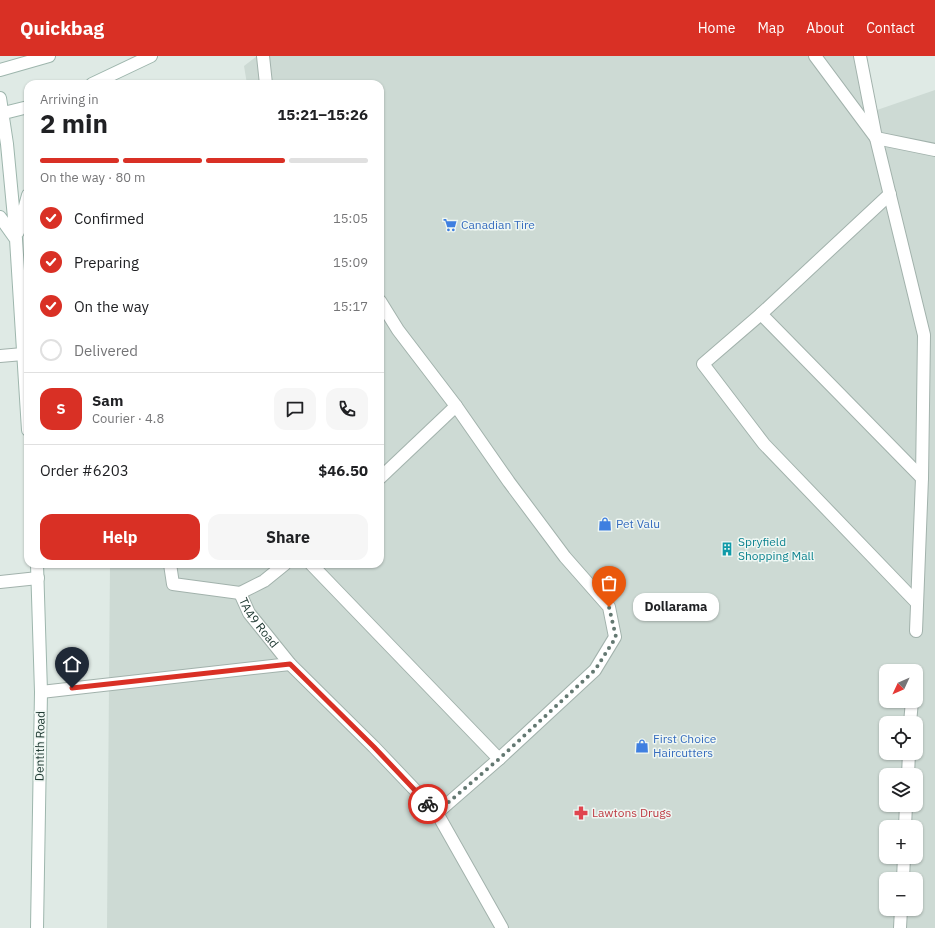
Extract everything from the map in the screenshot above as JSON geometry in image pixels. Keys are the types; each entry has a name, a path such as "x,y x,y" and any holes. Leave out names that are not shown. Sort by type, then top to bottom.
{"main road":[{"path":"0,70 49,56"},
{"path":"100,80 151,56"},
{"path":"263,56 266,80"},
{"path":"815,56 876,138 935,150"},
{"path":"860,56 876,138 924,334 922,478 916,631"},
{"path":"0,98 1,114 7,144 16,239 24,369"},
{"path":"1,114 24,108"},
{"path":"890,194 761,314 703,364 764,444 917,603"},
{"path":"16,239 24,210"},
{"path":"0,217 16,239"},
{"path":"384,307 398,330 456,406 509,482 565,557 609,607 616,637 595,670 499,759 436,813"},
{"path":"761,314 922,478"},
{"path":"0,356 23,354"},
{"path":"384,474 456,406"},
{"name":"Dentith Road","path":"37,568 41,692 37,928"},
{"path":"171,568 173,584 240,593"},
{"name":"TA49 Road","path":"280,568 264,581 240,593 249,612 290,664"},
{"path":"315,568 499,759"},
{"path":"0,582 38,578"},
{"path":"290,664 374,747 436,813 502,928"},
{"name":"TA49 Road","path":"41,692 290,664"},
{"path":"900,928 901,916"}],"shaded area":[{"name":"Spryfield Shopping Mall","path":"257,56 858,56 877,110 935,90 935,928 107,928 110,568 384,568 384,80 246,80 244,66"}],"way so far":[{"path":"428,804 436,813 499,759 595,670 616,637 609,607"}],"place":[{"name":"Canadian Tire","path":"450,225"},
{"name":"Pet Valu","path":"605,524"},
{"name":"Spryfield Shopping Mall","path":"727,549"},
{"name":"Dollarama","path":"609,607"},
{"name":"First Choice Haircutters","path":"642,746"},
{"name":"Lawtons Drugs","path":"581,813"}],"route":[{"path":"72,688 290,664 374,747 428,804"}]}
